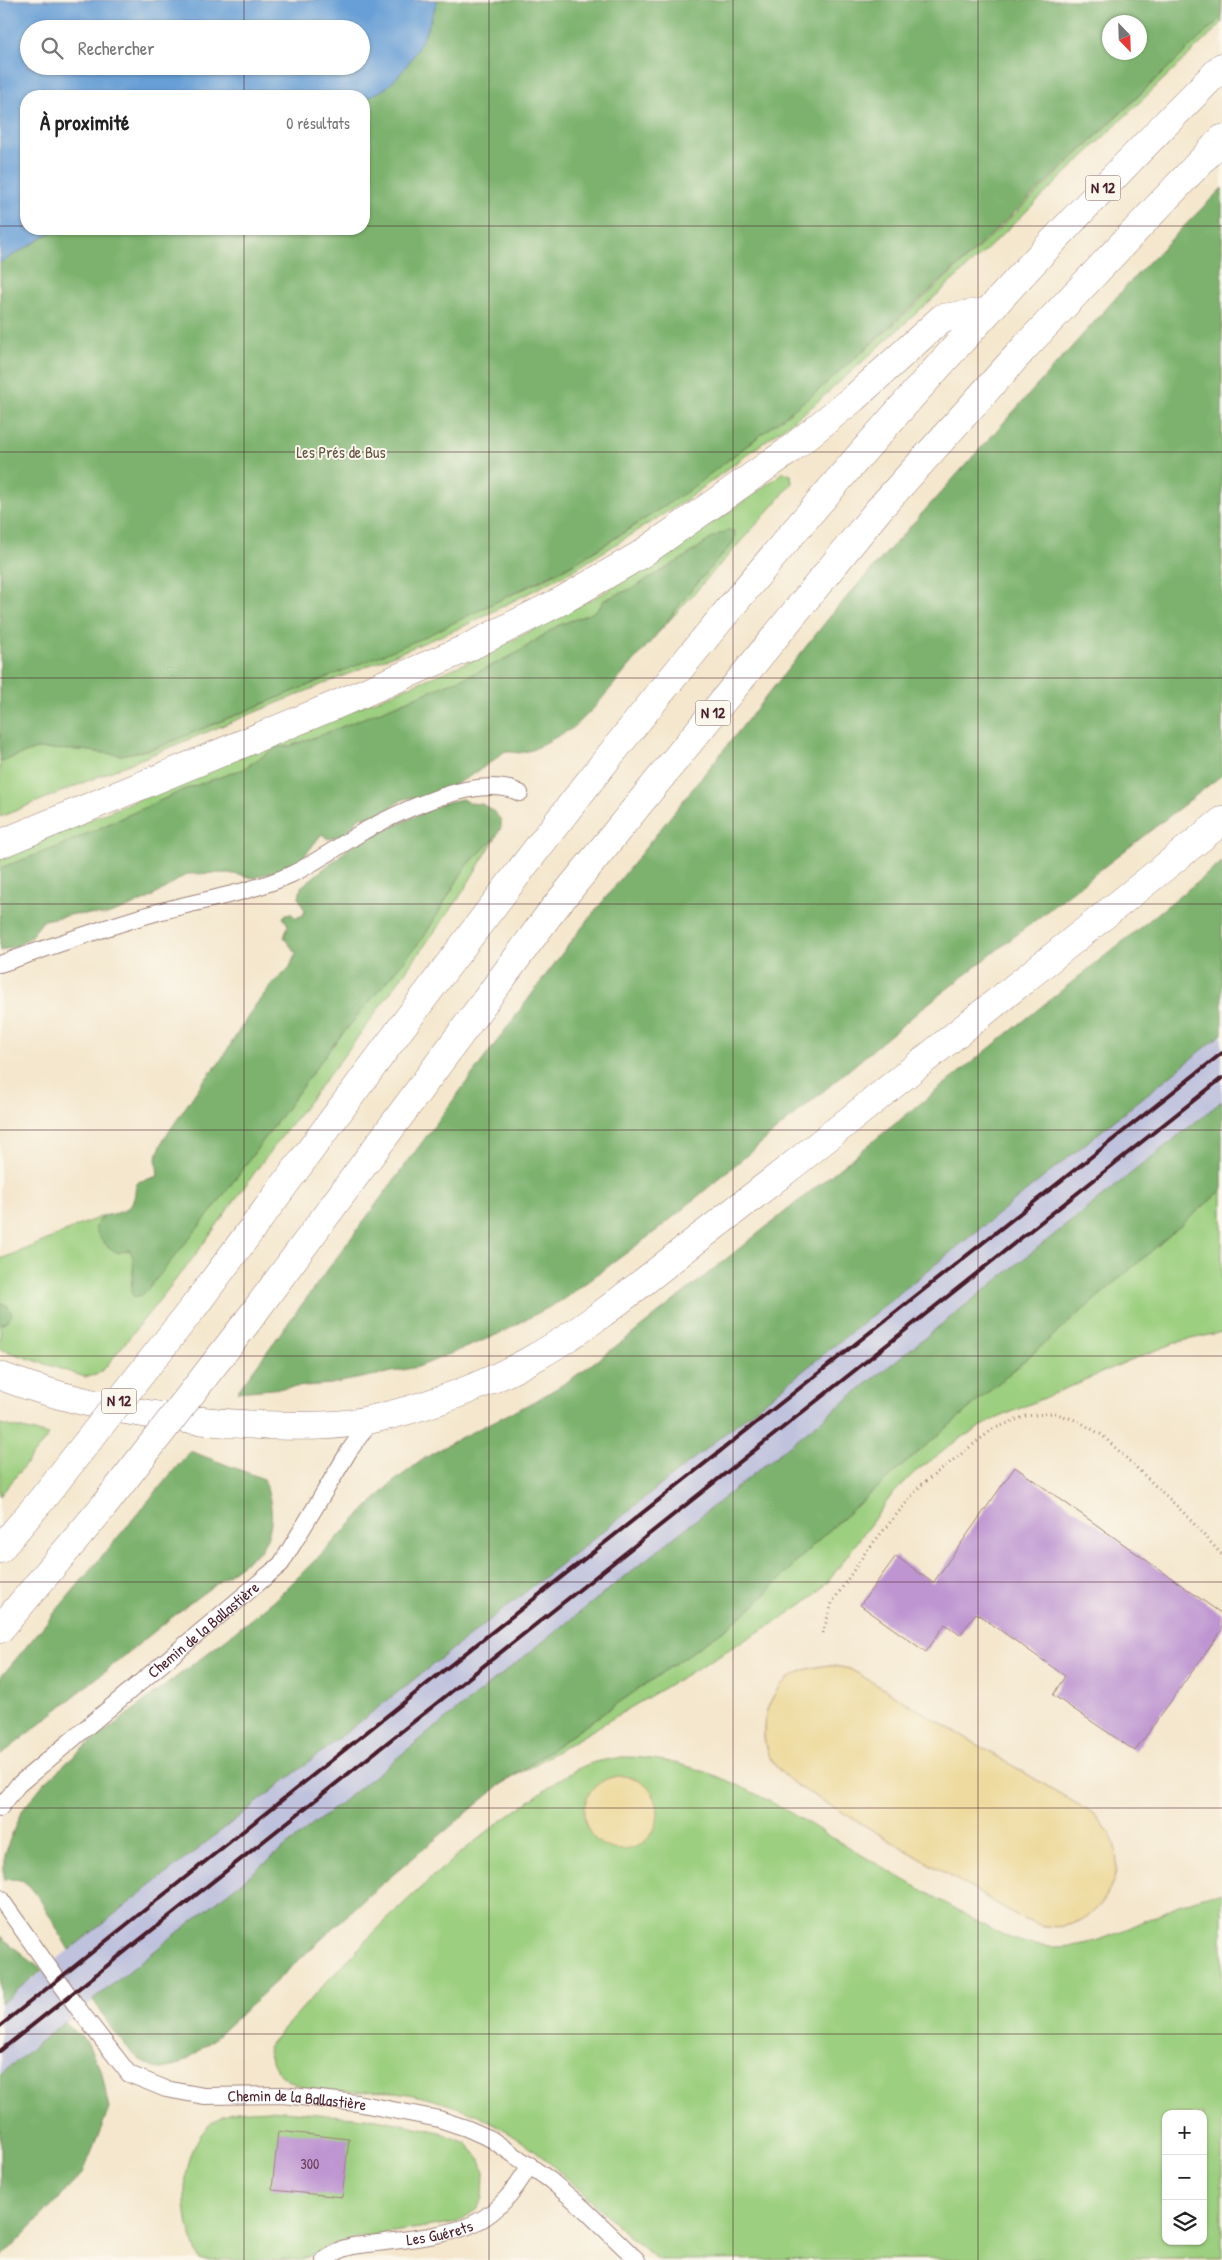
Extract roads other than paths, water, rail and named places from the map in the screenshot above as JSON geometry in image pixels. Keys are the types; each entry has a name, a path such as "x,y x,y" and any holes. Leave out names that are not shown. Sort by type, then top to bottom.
{"main road":[{"name":"N 12","path":"0,1549 43,1498 196,1304 496,901 689,657 819,503 988,312 1130,159 1222,67"},
{"name":"N 12","path":"0,1629 103,1507 247,1322 551,912 880,508 1026,346 1222,138"},
{"path":"0,844 340,703 467,648 563,600 640,555 713,506 787,452 854,398 942,318 988,312"},
{"path":"0,1376 40,1389 114,1408 183,1418 287,1426 328,1425 372,1419 428,1404 506,1373 555,1345 605,1311 818,1145 1222,821"}],"lane":[{"path":"0,964 154,913 278,880 301,869 366,830 409,810 460,791 490,786 513,789 520,793"},
{"name":"Chemin de la Ballastière","path":"0,1808 18,1785 281,1564 349,1451 372,1419"},
{"name":"Chemin de la Ballastière","path":"0,1898 116,2059 129,2074 166,2089 204,2096 292,2096 357,2102 439,2119 491,2139 530,2165 583,2208 637,2260"},
{"name":"Les Guérets","path":"324,2260 348,2248 448,2232 476,2223 514,2191 530,2165"}],"water":[{"path":"0,0 437,0 429,24 412,58 397,78 385,88 370,96 370,90 20,90 20,235 47,235 0,263"}],"railway":[{"path":"0,2026 428,1683 1222,1053"},
{"path":"0,2051 1222,1078"}],"park label":[{"name":"Les Prés de Bus","path":"341,452"}]}
